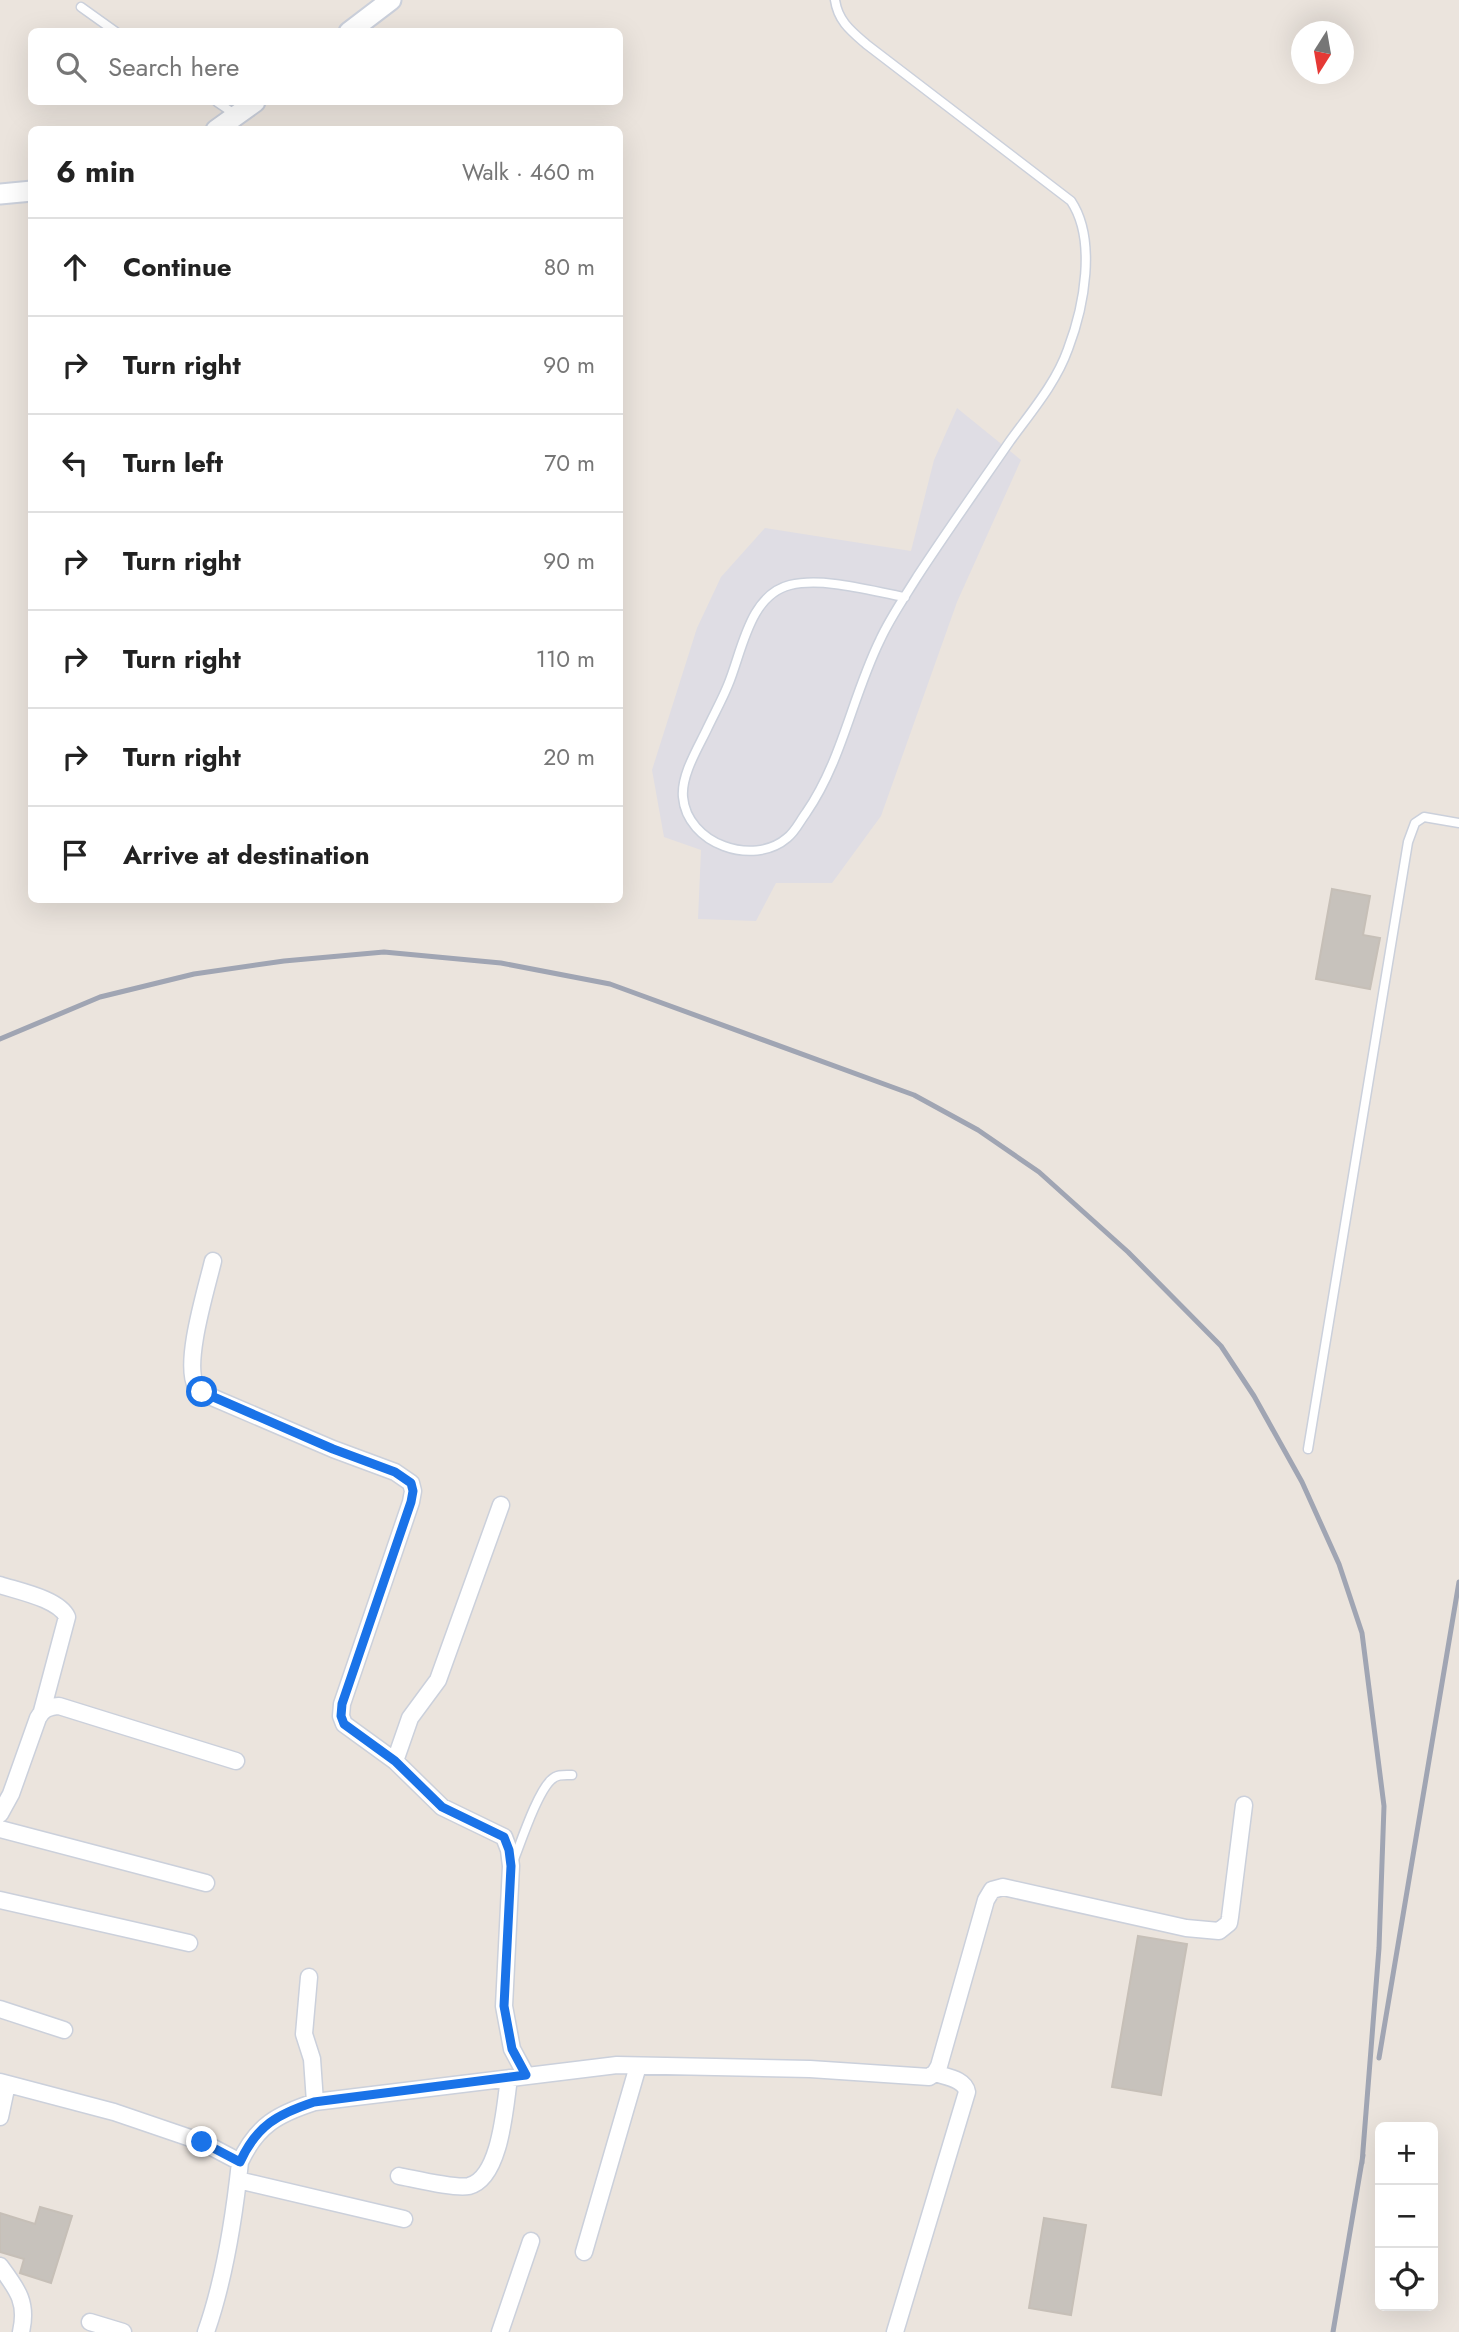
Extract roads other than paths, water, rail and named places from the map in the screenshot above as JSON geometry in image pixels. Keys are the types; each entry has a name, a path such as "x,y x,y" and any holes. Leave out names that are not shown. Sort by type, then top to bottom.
{"street":[{"path":"354,28 391,0"},
{"path":"221,126 251,105"},
{"path":"0,194 28,191"},
{"path":"214,1261 195,1331 195,1385 202,1392 224,1403 395,1472 411,1483 411,1502 342,1704 341,1716 344,1724 395,1761 442,1807 504,1837 509,1850 511,1866 504,2006 517,2076 498,2146 493,2160 479,2181 463,2187 399,2176"},
{"path":"395,1761 410,1718 438,1680 501,1506"},
{"path":"0,1585 54,1604 64,1611 67,1618 42,1711 5,1793 0,1814"},
{"path":"42,1711 59,1706 236,1760"},
{"path":"206,2332 227,2252 240,2162 248,2145 264,2126 285,2112 314,2102 617,2066 810,2068 929,2077 939,2066 986,1900 992,1890 1003,1887 1186,1928 1219,1931 1229,1923 1244,1804"},
{"path":"0,1829 206,1883"},
{"path":"0,1900 189,1943"},
{"path":"309,1977 303,2022 314,2071 314,2102"},
{"path":"0,2009 64,2030"},
{"path":"584,2252 638,2066"},
{"path":"895,2332 967,2092 962,2082 934,2073"},
{"path":"0,2117 3,2083 127,2117 202,2142 240,2162"},
{"path":"238,2180 404,2219"},
{"path":"500,2332 531,2241"},
{"path":"0,2266 23,2302 21,2332"},
{"path":"90,2322 123,2332"}],"lane":[{"path":"835,0 837,12 856,35 1071,201 1079,214 1085,248 1085,283 1077,323 1067,353 1050,384 944,537 880,639 821,791 789,837 774,846 753,851 731,849 714,843 698,828 686,811 683,796 685,777 729,684 750,626 767,599 790,586 808,583 905,597"},
{"path":"80,7 110,28"},
{"path":"221,105 236,115"},
{"path":"1308,1449 1408,842 1415,823 1424,817 1459,823"},
{"path":"511,1866 543,1791 551,1780 559,1775 572,1775"}],"railway":[{"path":"0,1039 100,997 194,974 284,961 384,952 501,963 610,984 914,1095 978,1130 1039,1172 1128,1252 1221,1346 1254,1396 1302,1482 1339,1564 1362,1633 1384,1806 1379,1948 1362,2163"},
{"path":"1379,2058 1459,1582"},
{"path":"1333,2332 1363,2155"}]}
